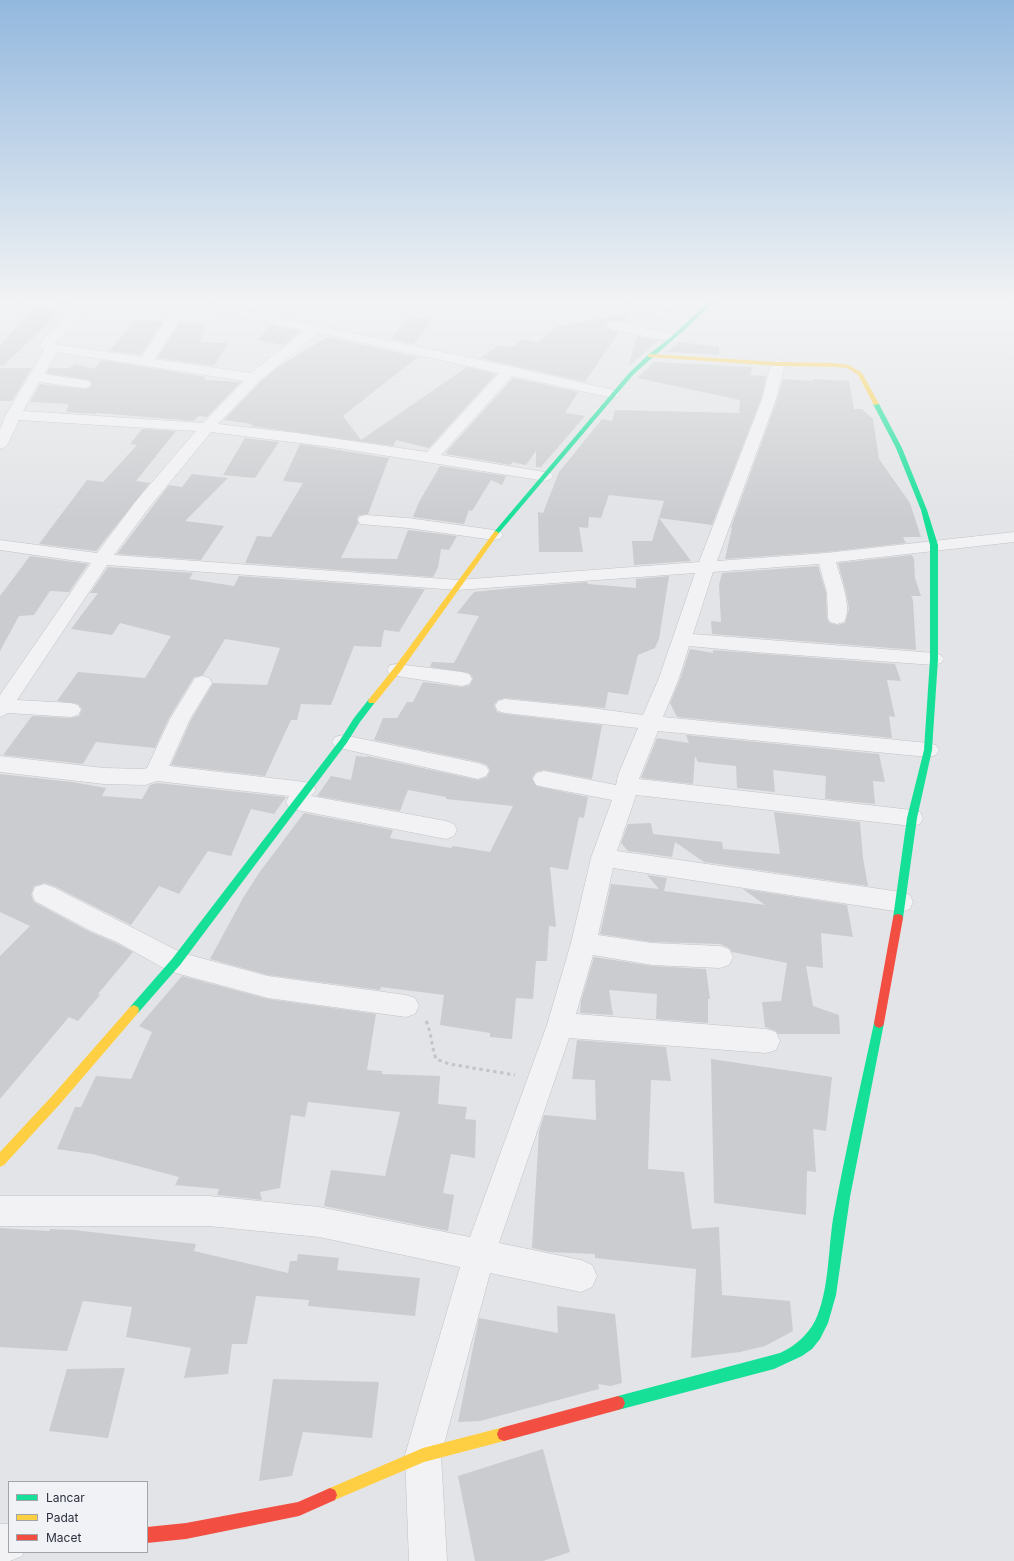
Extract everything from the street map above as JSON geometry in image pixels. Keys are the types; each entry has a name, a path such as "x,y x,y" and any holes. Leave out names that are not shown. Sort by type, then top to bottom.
{"street":[{"path":"0,444 13,415 36,374"},
{"path":"228,374 254,378"},
{"path":"1,708 102,560 142,505 223,409 259,374"},
{"path":"430,458 506,374"},
{"path":"526,374 614,394"},
{"path":"0,1162 176,962 343,742 357,720 397,670 494,535 614,394 633,374"},
{"path":"428,1561 423,1455 480,1254 560,1025 584,943 603,858 626,790 629,775 684,639 706,567 752,447 769,399 775,374"},
{"path":"148,1535 186,1531 299,1510 423,1455 774,1362 794,1354 806,1345 816,1333 831,1284 839,1222 890,970 912,818 928,750 934,659 934,545 924,510 899,448 860,374"},
{"path":"34,378 84,384"},
{"path":"13,415 207,428 327,442 545,476"},
{"path":"366,520 408,523 494,535"},
{"path":"0,545 102,560 458,585 826,558 1014,536"},
{"path":"826,558 836,593 837,618"},
{"path":"684,639 754,646 934,659"},
{"path":"397,670 462,679"},
{"path":"155,773 159,768 180,719 202,683"},
{"path":"505,706 585,714 651,723 928,750"},
{"path":"1,708 71,710"},
{"path":"343,742 478,771"},
{"path":"0,764 110,776 145,777 155,773 187,776 301,796 446,830"},
{"path":"544,779 626,790 912,818"},
{"path":"603,858 901,902"},
{"path":"44,894 176,962 268,987 406,1006"},
{"path":"584,943 652,954 720,957"},
{"path":"560,1025 766,1041"},
{"path":"0,1211 209,1211 319,1222 581,1276"}],"path":[{"path":"406,1006 427,1021 430,1031 431,1045 436,1059 449,1064 541,1080"}],"building":[{"path":"0,374 28,374 12,401 0,401"},
{"path":"51,374 187,374 206,377 204,380 241,382 207,417 198,416 194,421 66,412 69,404 30,402 40,384 84,389 89,388 92,385 89,380"},
{"path":"270,374 397,374 343,416 361,440 457,374 496,374 429,448 396,440 393,446 251,426 252,424 224,420 260,382"},
{"path":"549,374 591,374 585,382"},
{"path":"641,374 750,374 750,375 765,376 766,378 761,399 712,525 659,518 691,561 634,565 632,541 652,541 664,501 609,495 601,518 589,517 588,528 579,527 583,552 539,552 538,512 543,513 559,472 602,419 612,421 615,410 739,413 740,400 637,378"},
{"path":"513,378 578,392 565,413 585,416 541,467 536,467 536,451 526,465 512,462 511,465 446,454 446,452"},
{"path":"783,379 849,381 854,409 862,409 873,419 879,459 910,503 921,537 903,537 906,543 826,552 725,559 731,527 777,400"},
{"path":"142,429 176,431 136,481 150,483 96,551 39,544 87,480 103,482 137,445 130,444"},
{"path":"245,438 279,442 255,478 223,475"},
{"path":"300,444 389,458 368,514 359,515 357,519 358,523 341,558 397,559 408,530 457,536 449,550 441,549 438,568 433,577 245,563 257,536 271,537 303,483 283,481"},
{"path":"440,466 506,476 502,485 491,480 472,511 469,510 464,524 413,517 419,502"},
{"path":"192,474 228,478 185,521 224,526 201,560 117,554 169,485 182,487"},
{"path":"912,555 914,559 915,578 921,596 911,596 913,600 916,650 712,634 711,621 721,622 719,585 722,573 818,566 826,593 827,619 830,623 837,625 845,623 849,609 838,563"},
{"path":"30,556 88,564 69,592 50,591 34,615 19,616 0,651 0,596"},
{"path":"108,567 193,573 189,579 234,586 239,576 425,589 399,632 384,630 381,647 354,646 331,705 301,704 297,720 291,720 265,776 171,765 191,720 213,683 267,685 280,648 225,639 203,675 194,677 169,718 155,748 96,742 83,764 3,755 32,716 71,718 79,716 82,709 78,704 57,701 78,672 145,678 171,636 120,623 112,635 71,629 98,593 90,593"},
{"path":"669,576 659,639 655,648 638,655 628,695 608,692 605,708 505,698 498,700 494,705 497,712 505,714 602,725 592,779 544,770 536,772 532,778 536,786 588,797 584,818 579,817 568,870 550,867 556,927 549,926 547,961 536,961 533,999 516,998 512,1039 490,1037 490,1033 440,1025 444,995 381,987 380,990 268,975 210,959 243,898 259,873 304,813 393,830 390,838 451,848 453,846 490,852 513,806 446,799 446,797 408,790 400,811 317,796 331,776 351,780 356,756 367,756 478,780 487,777 490,770 487,765 479,762 374,740 383,718 397,718 407,702 413,702 423,682 462,687 470,685 473,678 469,673 430,667 432,662 454,663 479,616 457,613 474,592 587,582 588,584 636,588 636,579"},
{"path":"690,649 713,653 713,650 895,664 901,681 887,680 895,717 889,716 892,738 677,717 670,703"},
{"path":"686,735 879,754 885,782 873,781 875,804 825,799 826,776 773,770 775,792 737,788 736,766 698,762 695,756 693,784 641,778 657,738 689,743"},
{"path":"0,774 72,782 106,788 102,796 142,799 150,785 157,783 286,797 274,814 251,809 231,856 208,851 179,894 159,886 131,925 54,886 44,883 34,886 31,895 34,902 90,932 133,952 78,1021 69,1017 0,1099 0,956 30,926 0,912"},
{"path":"774,812 860,822 863,858 868,886 704,862 675,842 672,857 628,851 621,843 628,824 651,823 653,834 722,842 723,849 780,854"},
{"path":"647,875 667,878 664,891 765,905 743,889 847,905 853,937 821,933 823,968 806,966 813,1006 839,1015 840,1034 778,1034 776,1031 765,1027 762,1002 781,1001 787,963 732,952 729,948 720,944 652,942 600,934 611,884 659,889"},
{"path":"594,957 652,966 706,969 710,999 708,999 708,1023 656,1019 657,994 609,990 613,1015 580,1013 581,1001"},
{"path":"182,976 268,999 376,1014 367,1070 382,1071 382,1074 440,1076 438,1104 467,1107 465,1119 476,1120 475,1158 451,1154 443,1193 454,1195 448,1231 324,1206 331,1170 385,1176 400,1112 308,1102 305,1117 291,1115 280,1188 260,1192 262,1200 217,1195 219,1189 175,1185 179,1177 92,1154 57,1149 75,1107 81,1107 96,1076 131,1079 152,1032 139,1026"},
{"path":"577,1040 666,1047 671,1081 651,1080 648,1169 684,1172 692,1229 719,1227 722,1295 790,1301 793,1331 765,1346 740,1352 691,1358 696,1269 595,1258 595,1254 549,1252 532,1248 539,1132 544,1115 596,1120 595,1080 572,1079"},
{"path":"711,1059 832,1077 826,1131 813,1129 816,1172 807,1171 806,1215 714,1203"},
{"path":"0,1228 49,1231 50,1229 74,1230 196,1244 194,1251 288,1273 290,1261 297,1261 298,1254 339,1258 337,1270 420,1278 415,1316 308,1306 309,1300 256,1296 247,1344 232,1344 228,1374 184,1378 191,1348 126,1337 132,1307 83,1301 67,1351 0,1347"},
{"path":"557,1306 615,1314 622,1383 611,1386 598,1384 599,1389 480,1421 458,1422 479,1318 558,1333"},
{"path":"125,1368 108,1438 49,1431 67,1369"},
{"path":"273,1379 379,1382 372,1438 303,1432 292,1476 259,1481"},
{"path":"543,1449 570,1552 543,1561 475,1561 458,1476"}],"traffic: fast":[{"path":"496,533 631,374"},
{"path":"876,404 899,448 924,510 934,545 934,659 928,750 912,818 898,918"},
{"path":"134,1010 176,962 343,742 357,720 372,701"},
{"path":"618,1403 774,1362 802,1348 815,1334 826,1310 832,1280 843,1197 879,1023"}],"traffic: slow":[{"path":"860,374 876,404"},
{"path":"372,701 397,670 496,533"},
{"path":"0,1161 56,1100 134,1010"},
{"path":"330,1495 423,1455 504,1434"}],"traffic: jam":[{"path":"879,1023 898,918"},
{"path":"504,1434 618,1403"},
{"path":"148,1535 186,1531 299,1509 330,1495"}]}
